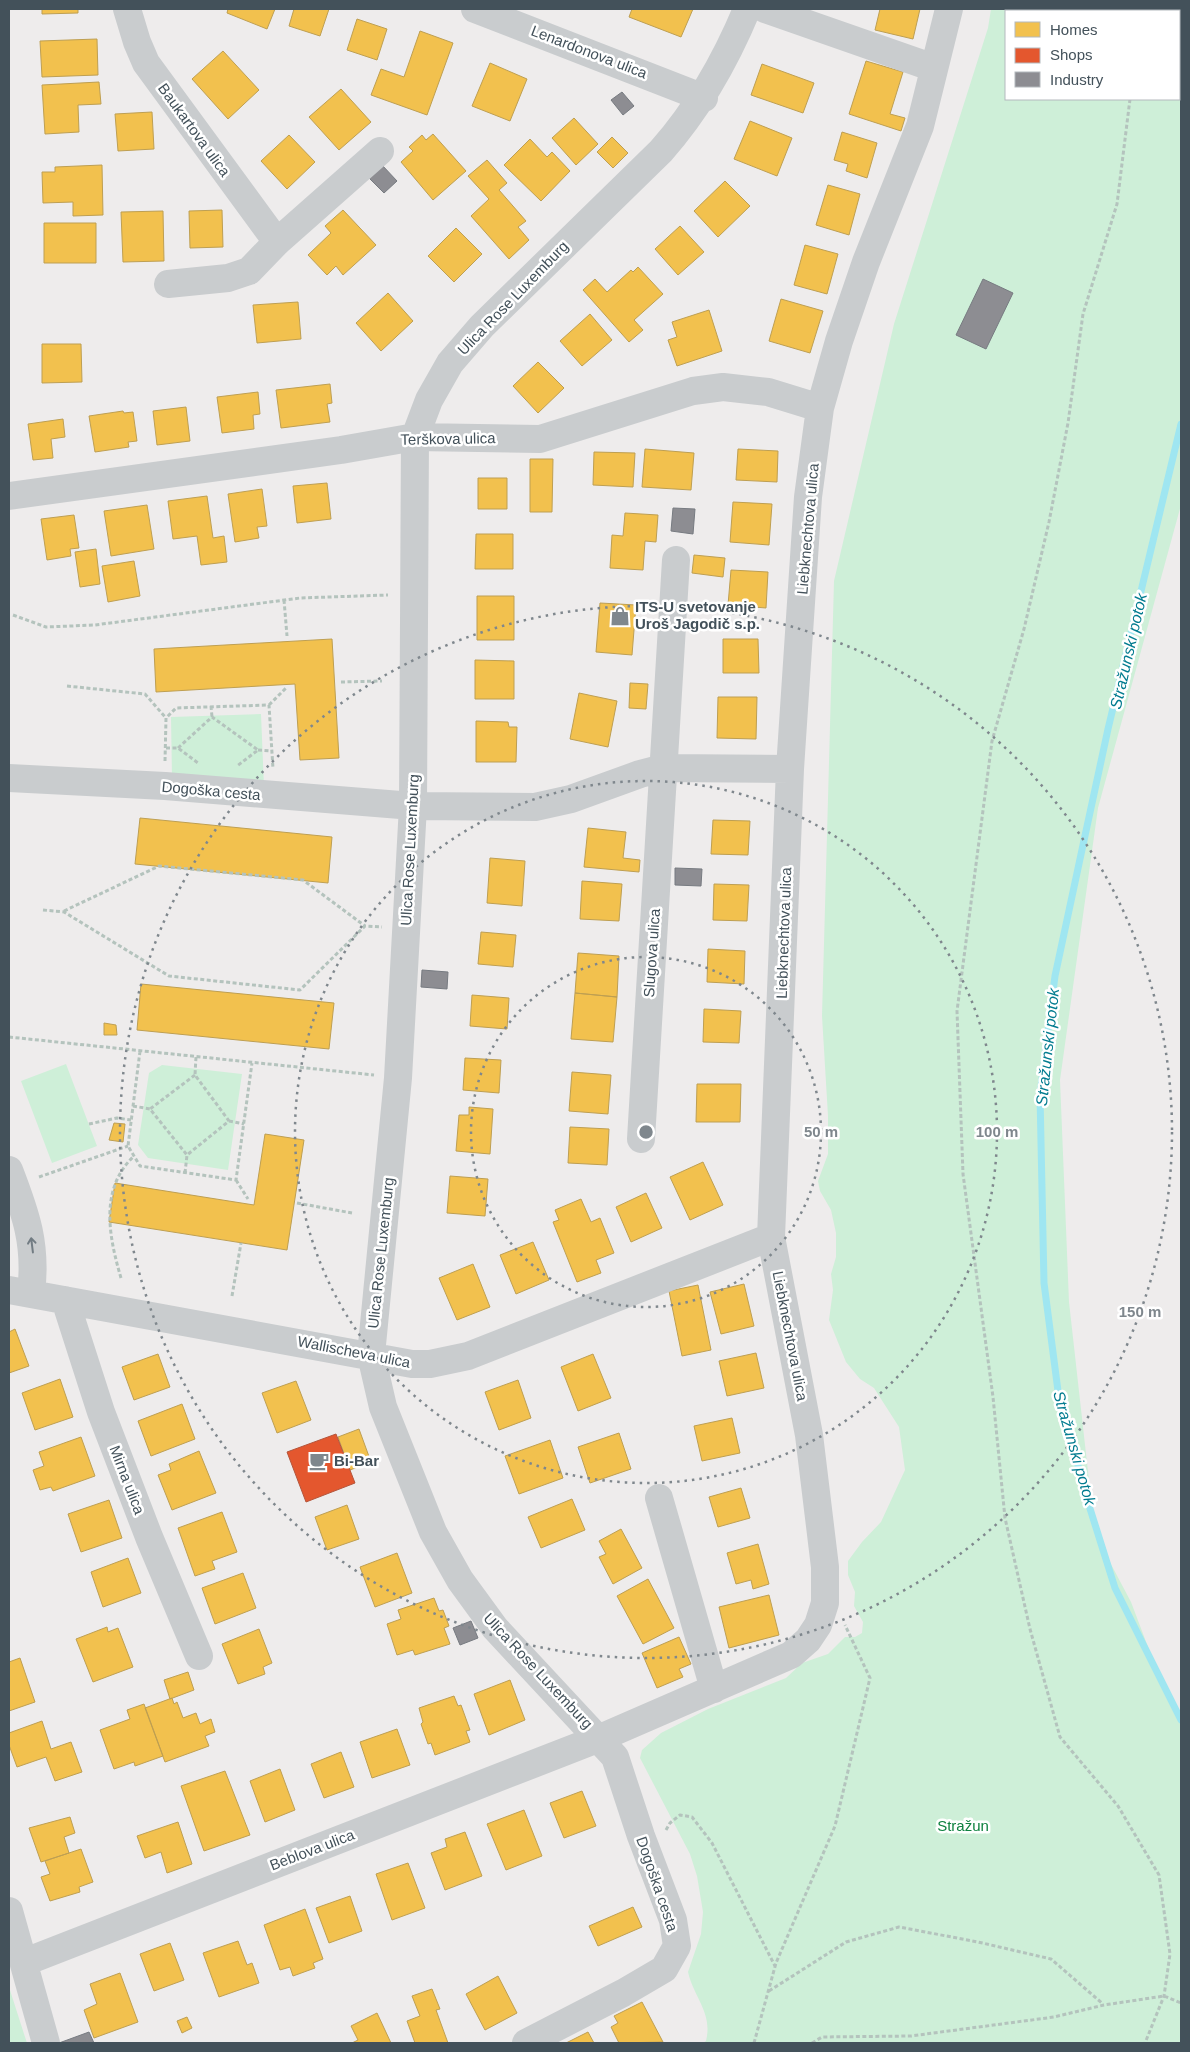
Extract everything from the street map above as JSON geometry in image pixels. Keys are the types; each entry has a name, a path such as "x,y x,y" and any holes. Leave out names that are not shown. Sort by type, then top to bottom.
{"street":[{"name":"Baukartova ulica","path":"127,9 137,42 146,62 277,242"},
{"name":"Lenardonova ulica","path":"474,9 704,98"},
{"name":"Ulica Rose Luxemburg","path":"600,1738 495,1628 460,1580 432,1532 386,1416 371,1355 398,1078 413,806 415,437 429,400 450,363 482,326 661,151 686,123 704,98 731,49 748,9"},
{"path":"765,9 934,68"},
{"name":"Liebknechtova ulica","path":"600,1738 791,1655 808,1640 818,1624 824,1602 825,1567 809,1435 771,1237 790,769 808,497 820,408 839,341 866,262 920,126 949,9"},
{"path":"168,284 228,278 249,271 277,242 380,151"},
{"name":"Terškova ulica","path":"9,496 341,450 415,437 540,439 693,391 723,387 768,392 820,408"},
{"name":"Slugova ulica","path":"641,1139 676,560"},
{"path":"413,806 535,807 571,799 640,774 663,768 790,769"},
{"name":"Dogoška cesta","path":"9,778 165,786 413,806"},
{"path":"20,1175 32,1241 34,1267 20,1292"},
{"name":"Wallischeva ulica","path":"20,1292 412,1364 430,1364 468,1356 771,1237"},
{"name":"Mirna ulica","path":"65,1300 104,1421 149,1537 199,1656"},
{"path":"659,1498 714,1689"},
{"name":"Dogoška cesta","path":"526,2043 623,1993 664,1969 677,1946 673,1920 615,1756 600,1738"},
{"name":"Beblova ulica","path":"24,1962 600,1738"},
{"path":"9,1911 46,2043"}],"path":[{"path":"1130,100 1117,204 1083,314 1068,423 1049,522 1024,629 992,741 957,1011 963,1174 993,1397 1005,1518 1030,1629 1060,1737 1118,1806 1159,1875 1170,1954 1164,1996 1145,2043"},
{"path":"13,615 46,627 95,625 284,600 414,593"},
{"path":"284,600 287,636"},
{"path":"341,682 382,681"},
{"path":"67,686 144,694 166,718 165,786"},
{"path":"166,718 176,708 269,705 287,687"},
{"path":"269,705 274,796"},
{"path":"211,706 212,717 258,750 272,751"},
{"path":"178,748 212,717"},
{"path":"166,748 178,748 206,769"},
{"path":"235,767 258,750"},
{"path":"64,912 159,866 303,880 364,926 406,928"},
{"path":"43,910 64,912 169,976 300,990 364,926"},
{"path":"9,1037 398,1078"},
{"path":"140,1051 128,1146 140,1166 236,1180"},
{"path":"196,1057 195,1075 229,1121 244,1124"},
{"path":"248,1199 236,1180 252,1062"},
{"path":"133,1106 150,1108 195,1075"},
{"path":"150,1108 187,1156"},
{"path":"89,1124 117,1118 131,1120"},
{"path":"185,1173 187,1156 229,1121"},
{"path":"20,1175 128,1146"},
{"path":"121,1278 112,1244 109,1222 115,1183 122,1167 134,1156"},
{"path":"297,1203 352,1213"},
{"path":"232,1296 242,1243"},
{"path":"754,2043 775,1966 835,1826 870,1678 841,1618"},
{"path":"650,1858 670,1823 680,1815 692,1817 712,1843 775,1966"},
{"path":"769,1991 846,1942 899,1927 978,1942 1051,1959 1104,2005"},
{"path":"812,2043 822,2037 911,2036 1054,2017 1104,2005 1164,1996 1181,2003"}],"green space":[{"name":"Stražun","path":"991,9 1181,9 1181,505 1098,808 1060,1080 1069,1302 1095,1534 1131,1602 1162,1684 1181,1724 1181,2043 703,2043 706,2041 707,2022 688,1972 701,1934 703,1912 697,1876 690,1854 640,1758 642,1750 661,1733 708,1709 786,1678 802,1663 828,1654 845,1637 855,1637 862,1633 863,1622 854,1606 855,1592 848,1575 848,1561 862,1542 881,1522 905,1470 899,1427 874,1388 860,1379 846,1362 829,1320 833,1290 831,1274 836,1257 836,1233 831,1210 820,1191 818,1181 828,1154 828,1116 822,1016 834,581 894,324 988,28"},
{"path":"261,714 264,787 172,778 171,717"},
{"path":"66,1064 97,1146 52,1163 21,1081"},
{"path":"162,1065 242,1074 228,1170 148,1158 138,1145 149,1073"},
{"path":"9,1987 25,2037 27,2043 9,2043"}],"building: Homes":[{"path":"42,9 78,9 78,13 42,14"},
{"path":"228,9 275,9 267,29 227,13"},
{"path":"294,9 329,9 320,36 289,26"},
{"path":"632,9 693,9 681,37 629,17"},
{"path":"880,9 920,9 913,39 875,30"},
{"path":"357,19 387,29 377,60 347,50"},
{"path":"420,31 453,43 427,115 371,95 381,69 404,77"},
{"path":"97,39 98,75 42,77 40,41"},
{"path":"223,51 259,90 228,119 192,79"},
{"path":"866,61 903,72 890,114 905,118 901,131 849,114"},
{"path":"490,63 527,79 510,121 472,106"},
{"path":"762,64 814,83 803,113 751,95"},
{"path":"99,82 101,104 78,105 79,132 45,134 42,85"},
{"path":"341,89 371,122 339,150 309,117"},
{"path":"152,112 154,149 118,151 115,114"},
{"path":"574,118 598,144 576,165 552,138"},
{"path":"750,121 792,138 777,176 734,159"},
{"path":"842,132 877,143 867,178 846,171 848,164 834,160"},
{"path":"433,134 466,171 433,200 401,162 413,151 409,147 422,135 426,140"},
{"path":"289,135 315,162 287,189 261,161"},
{"path":"612,137 628,153 613,168 597,152"},
{"path":"530,139 547,157 552,152 570,171 541,201 504,165"},
{"path":"487,160 507,183 499,190 526,221 518,227 529,240 509,259 471,216 489,199 468,176"},
{"path":"102,165 103,215 73,216 73,202 43,203 42,172 55,172 55,167"},
{"path":"725,181 750,206 718,237 694,211"},
{"path":"828,185 860,194 849,235 816,225"},
{"path":"222,210 223,247 190,248 189,211"},
{"path":"343,210 376,245 343,275 336,266 327,275 308,255 331,233 325,226"},
{"path":"163,211 164,261 123,262 121,212"},
{"path":"44,223 96,223 96,263 44,263"},
{"path":"680,226 704,252 678,275 655,249"},
{"path":"456,228 482,254 454,282 428,256"},
{"path":"805,245 838,254 827,294 794,285"},
{"path":"638,267 663,294 634,320 643,330 629,342 583,290 595,279 607,292 631,270 633,272"},
{"path":"388,293 413,321 381,351 356,323"},
{"path":"781,299 823,311 810,353 769,341"},
{"path":"298,302 301,339 257,343 253,305"},
{"path":"709,310 722,351 677,366 668,340 677,337 672,322"},
{"path":"590,314 612,340 582,366 560,341"},
{"path":"42,344 81,344 82,382 42,383"},
{"path":"538,362 564,388 538,413 513,386"},
{"path":"330,384 332,403 327,404 330,422 281,428 276,390"},
{"path":"258,392 260,414 253,415 254,429 222,433 217,397"},
{"path":"186,407 190,441 157,445 153,411"},
{"path":"123,411 124,413 133,412 137,441 128,442 129,447 95,452 89,416"},
{"path":"63,419 65,437 51,439 53,458 33,460 28,424"},
{"path":"645,449 694,453 691,490 642,487"},
{"path":"738,449 778,451 777,482 736,480"},
{"path":"594,452 635,453 633,487 593,485"},
{"path":"530,459 553,459 552,512 530,512"},
{"path":"478,478 507,478 507,509 478,509"},
{"path":"327,483 331,519 297,523 293,486"},
{"path":"262,489 267,526 257,527 259,538 235,542 228,494"},
{"path":"207,496 213,538 224,536 227,562 201,565 197,536 173,539 168,501"},
{"path":"733,502 772,504 769,545 730,542"},
{"path":"147,505 154,549 111,556 104,511"},
{"path":"625,513 658,515 656,542 645,541 643,570 610,568 612,535 623,536"},
{"path":"74,515 79,548 70,549 71,556 47,560 41,519"},
{"path":"476,534 513,534 513,569 475,569"},
{"path":"96,549 100,584 80,587 75,552"},
{"path":"694,555 725,558 723,577 692,573"},
{"path":"134,561 140,596 108,602 102,566"},
{"path":"731,570 768,572 766,608 728,605"},
{"path":"477,596 514,596 514,640 477,640"},
{"path":"600,603 636,605 632,655 596,652"},
{"path":"332,639 339,758 300,760 295,684 156,692 154,649"},
{"path":"723,639 758,639 759,673 723,673"},
{"path":"475,660 514,661 514,699 475,699"},
{"path":"630,683 648,684 646,709 629,708"},
{"path":"579,693 617,701 608,747 570,739"},
{"path":"718,697 757,697 756,739 717,738"},
{"path":"476,721 508,722 509,727 517,727 516,762 476,762"},
{"path":"140,818 332,837 328,883 135,864"},
{"path":"713,820 750,821 748,855 711,854"},
{"path":"588,828 626,832 623,858 640,860 639,872 584,867"},
{"path":"490,858 525,861 522,906 487,903"},
{"path":"582,881 622,884 619,921 580,919"},
{"path":"714,884 749,885 747,921 713,920"},
{"path":"481,932 516,935 513,967 478,964"},
{"path":"708,949 745,951 744,984 707,982"},
{"path":"578,953 619,956 617,997 575,993"},
{"path":"141,984 334,1003 329,1049 137,1030"},
{"path":"575,993 617,997 613,1042 571,1039"},
{"path":"472,995 509,998 507,1029 470,1026"},
{"path":"704,1009 741,1011 739,1043 703,1042"},
{"path":"104,1023 116,1025 117,1035 104,1035"},
{"path":"465,1058 501,1060 499,1093 463,1090"},
{"path":"572,1072 611,1075 608,1114 569,1111"},
{"path":"697,1084 741,1084 740,1122 696,1122"},
{"path":"469,1107 493,1109 490,1154 456,1151 459,1115 469,1115"},
{"path":"114,1123 125,1124 123,1142 109,1140"},
{"path":"570,1127 609,1129 607,1165 568,1163"},
{"path":"265,1134 304,1140 287,1250 109,1222 115,1183 254,1205"},
{"path":"703,1162 723,1205 690,1220 670,1177"},
{"path":"450,1176 488,1179 485,1216 447,1213"},
{"path":"646,1193 662,1228 631,1242 616,1207"},
{"path":"581,1199 591,1222 600,1218 614,1253 596,1260 601,1273 577,1282 553,1222 559,1220 555,1210"},
{"path":"533,1242 549,1280 516,1294 500,1255"},
{"path":"473,1264 490,1307 457,1320 439,1278"},
{"path":"744,1284 754,1326 721,1334 710,1292"},
{"path":"698,1285 711,1350 682,1356 669,1291"},
{"path":"15,1329 29,1366 9,1373 9,1332"},
{"path":"756,1353 764,1388 727,1396 719,1361"},
{"path":"158,1354 170,1387 134,1400 122,1367"},
{"path":"593,1354 611,1398 578,1411 561,1367"},
{"path":"60,1379 73,1417 35,1430 22,1393"},
{"path":"518,1380 531,1418 499,1430 485,1392"},
{"path":"296,1381 311,1420 277,1433 262,1393"},
{"path":"182,1404 195,1439 151,1456 138,1421"},
{"path":"732,1418 740,1453 702,1461 694,1426"},
{"path":"359,1429 371,1462 350,1470 338,1437"},
{"path":"619,1433 631,1469 590,1483 578,1447"},
{"path":"81,1437 95,1476 53,1491 51,1487 40,1490 33,1470 44,1466 39,1452"},
{"path":"550,1440 563,1478 519,1494 505,1456"},
{"path":"199,1451 216,1493 172,1510 158,1475 171,1470 169,1464"},
{"path":"741,1488 750,1518 718,1527 709,1497"},
{"path":"572,1499 585,1530 541,1548 528,1517"},
{"path":"109,1500 122,1538 81,1552 68,1514"},
{"path":"347,1505 359,1539 327,1550 315,1517"},
{"path":"222,1512 237,1552 212,1561 215,1569 195,1576 178,1528"},
{"path":"621,1529 642,1568 613,1584 599,1557 606,1554 599,1541"},
{"path":"758,1544 769,1584 753,1589 751,1580 736,1584 727,1553"},
{"path":"397,1553 412,1593 375,1607 360,1567"},
{"path":"128,1558 141,1593 103,1607 91,1572"},
{"path":"243,1573 256,1608 215,1624 202,1588"},
{"path":"648,1579 674,1628 643,1644 617,1596"},
{"path":"769,1595 779,1635 729,1648 719,1607"},
{"path":"434,1598 439,1611 443,1610 449,1626 444,1628 450,1644 415,1655 413,1650 397,1655 387,1624 401,1619 398,1610"},
{"path":"107,1627 108,1632 118,1628 133,1667 93,1682 76,1639"},
{"path":"259,1629 272,1663 263,1667 265,1674 238,1684 222,1644"},
{"path":"679,1637 691,1664 679,1669 683,1677 657,1688 642,1653"},
{"path":"20,1658 35,1702 9,1711 9,1662"},
{"path":"188,1672 194,1690 170,1699 164,1680"},
{"path":"510,1680 525,1720 489,1735 474,1694"},
{"path":"454,1696 458,1706 461,1705 470,1730 466,1731 470,1742 435,1755 431,1743 428,1744 421,1724 423,1722 419,1708"},
{"path":"172,1698 174,1704 177,1702 183,1718 196,1713 200,1724 211,1719 215,1732 205,1736 209,1746 165,1762 145,1708"},
{"path":"144,1704 163,1756 135,1766 134,1762 114,1769 100,1730 130,1719 127,1710"},
{"path":"42,1721 51,1749 71,1742 82,1772 55,1781 46,1757 17,1767 9,1745 9,1733"},
{"path":"397,1729 410,1765 372,1778 360,1742"},
{"path":"341,1752 354,1787 324,1798 311,1764"},
{"path":"280,1769 295,1810 265,1822 250,1781"},
{"path":"225,1771 250,1835 204,1851 181,1786"},
{"path":"582,1791 596,1826 564,1838 550,1803"},
{"path":"524,1810 542,1856 506,1870 487,1824"},
{"path":"70,1817 75,1833 64,1837 69,1853 41,1862 29,1828"},
{"path":"178,1822 192,1864 167,1873 161,1852 145,1858 137,1836"},
{"path":"465,1832 482,1876 445,1890 431,1853 447,1847 445,1839"},
{"path":"81,1849 93,1882 79,1887 80,1892 50,1901 41,1877 50,1874 45,1861"},
{"path":"408,1863 425,1908 392,1920 376,1874"},
{"path":"350,1896 362,1931 329,1943 316,1908"},
{"path":"633,1907 642,1927 598,1946 589,1926"},
{"path":"305,1909 323,1959 313,1963 315,1968 293,1976 290,1967 280,1970 264,1925"},
{"path":"238,1941 247,1965 252,1963 259,1983 219,1997 203,1953"},
{"path":"170,1943 184,1980 154,1991 140,1954"},
{"path":"120,1973 138,2022 94,2038 84,2010 97,2004 90,1984"},
{"path":"498,1976 517,2013 485,2030 466,1994"},
{"path":"432,1989 440,2009 436,2010 448,2043 415,2043 407,2021 420,2016 412,1996"},
{"path":"642,2002 663,2042 619,2043 611,2027 618,2023 614,2016"},
{"path":"377,2013 391,2043 352,2043 358,2040 351,2026"},
{"path":"187,2017 192,2028 182,2033 177,2021"},
{"path":"588,2032 594,2043 566,2043"}],"building: Shops":[{"name":"Bi-Bar","path":"336,1434 355,1483 306,1502 287,1452"}],"building: Industry":[{"path":"622,92 634,106 623,115 611,100"},
{"path":"382,165 397,181 384,193 369,178"},
{"path":"983,279 1013,293 986,349 956,335"},
{"path":"673,508 695,509 693,534 671,531"},
{"path":"675,868 702,869 701,886 675,885"},
{"path":"422,970 448,972 447,989 421,987"},
{"path":"471,1621 478,1638 460,1645 453,1628"},
{"path":"89,2032 94,2043 59,2043"}],"waterway":[{"name":"Stražunski potok","path":"1181,424 1108,729 1055,976 1040,1095 1044,1283 1058,1391 1087,1499 1115,1588 1181,1720"}],"place":[{"name":"ITS-U svetovanje Uroš Jagodič s.p.","path":"620,616"},
{"name":"Bi-Bar","path":"319,1461"}]}
